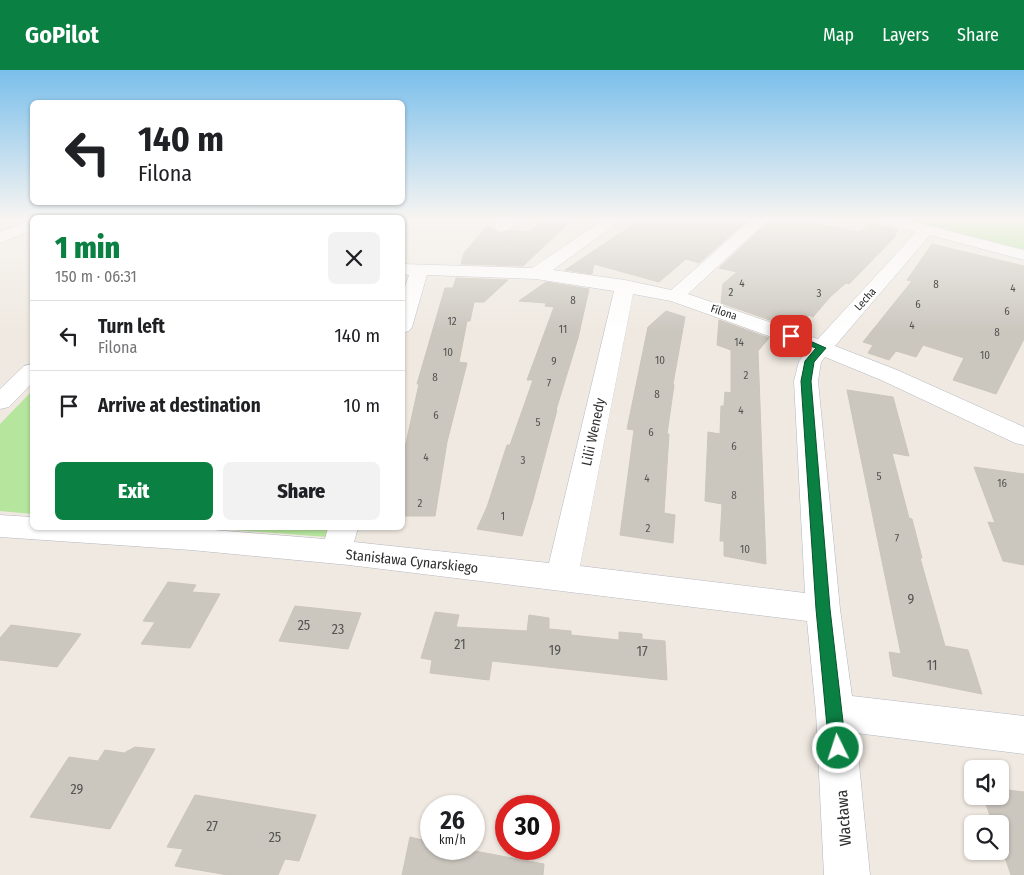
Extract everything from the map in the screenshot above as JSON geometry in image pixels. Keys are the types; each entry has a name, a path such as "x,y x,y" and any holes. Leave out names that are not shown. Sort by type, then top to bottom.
{"street":[{"path":"536,274 559,258"},
{"path":"675,296 718,258"},
{"name":"Lecha","path":"822,348 902,258"},
{"path":"405,308 411,270"},
{"name":"Filona","path":"411,270 536,274 625,286 675,296 822,348 889,375 1024,436"},
{"name":"Lilii Wenedy","path":"562,577 625,286"},
{"name":"Wacława","path":"822,348 810,361 806,381 823,609 835,712 847,875"},
{"path":"0,402 30,373"},
{"name":"Stanisława Cynarskiego","path":"0,526 30,528"},
{"name":"Stanisława Cynarskiego","path":"59,530 192,539 339,540 562,577 823,609"},
{"path":"835,712 1024,735"}],"green space":[{"path":"30,393 30,514 0,511 0,424"},
{"path":"234,530 329,530 327,537"}],"building":[{"path":"463,258 532,258 523,266 461,264"},
{"path":"584,258 705,258 699,263 686,259 659,282 594,264 592,274 565,270"},
{"path":"730,258 875,258 849,284 846,283 830,297 813,317 809,315 804,321 788,316 781,324 721,303 723,284 737,272 719,268"},
{"path":"923,258 989,258 1024,266 1024,339 996,394 953,380 964,358 923,345 916,357 896,351 889,360 868,353 873,345 863,342 912,281 907,280"},
{"path":"456,278 508,280 484,302 474,302 470,321 467,321 459,362 467,363 447,442 435,516 405,516 405,447 419,384 417,384 445,288 453,288"},
{"path":"546,282 589,289 578,338 556,410 533,500 522,536 477,529 487,507 507,445 510,445 533,380 527,380 554,307 545,306 546,303 519,301"},
{"path":"666,311 685,317 673,384 667,434 669,434 664,513 675,515 673,543 620,535 634,430 627,429 648,327"},
{"path":"719,320 769,338 758,351 766,564 724,556 724,541 720,541 722,504 705,501 708,432 720,434 721,406 724,406 725,392 731,393 731,350 717,345"},
{"path":"847,390 893,397 909,456 892,453 909,518 912,519 922,558 920,558 945,646 968,650 982,694 893,676 889,652 901,654"},
{"path":"974,467 1024,474 1024,565 1003,561 988,522 995,523"},
{"path":"168,582 196,585 192,592 220,594 190,648 141,644 155,622 143,621"},
{"path":"295,606 361,613 348,649 279,641"},
{"path":"435,612 459,615 456,627 527,631 529,615 549,618 549,629 571,631 571,635 619,640 619,632 642,634 642,639 665,641 667,680 492,661 489,680 430,673 432,660 421,658"},
{"path":"11,625 81,634 57,667 0,660 0,638"},
{"path":"135,747 155,749 110,829 30,817 69,757 98,761 105,750 124,753"},
{"path":"1009,790 1024,792 1024,875 1011,875 1006,860 1009,860 1009,815 990,815 986,805 1009,805"},
{"path":"195,795 316,815 299,861 285,859 278,875 228,875 175,866 183,849 167,847"},
{"path":"410,837 420,839 420,860 485,860 485,853 495,855 495,860 523,860 544,864 543,875 402,875"}],"route":[{"path":"791,336 822,348 810,361 806,381 823,609 838,748"}]}
